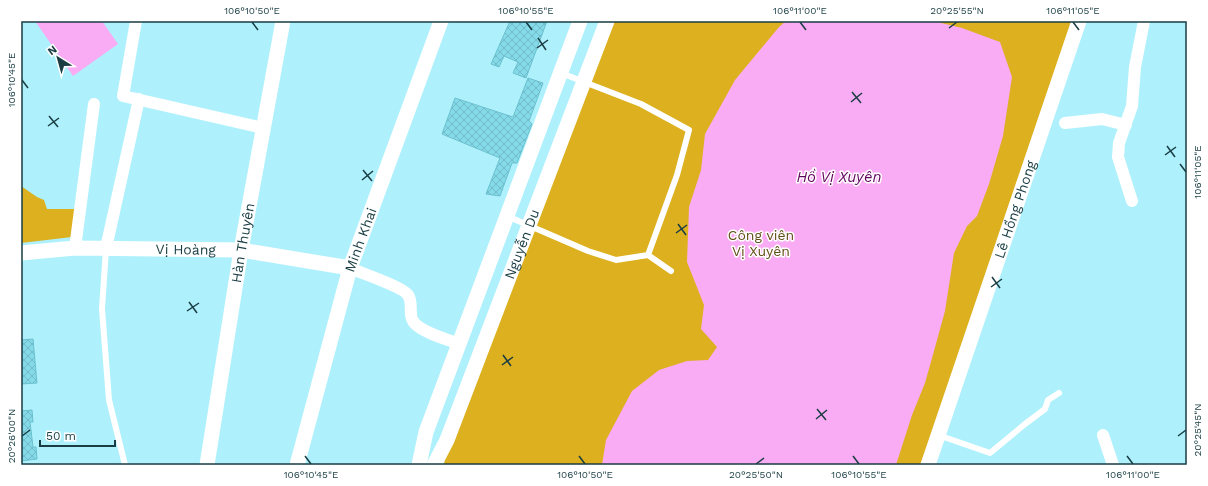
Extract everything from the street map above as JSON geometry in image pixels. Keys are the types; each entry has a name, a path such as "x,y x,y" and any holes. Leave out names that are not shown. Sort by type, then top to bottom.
{"street":[{"path":"136,21 122,96 263,128"},
{"name":"Hàn Thuyên","path":"207,465 241,250 283,21"},
{"name":"Minh Khai","path":"297,465 350,268 441,21"},
{"name":"Nguyễn Du","path":"419,465 426,432 580,21"},
{"name":"Nguyễn Du","path":"434,465 447,440 607,21"},
{"name":"Lê Hồng Phong","path":"928,465 1079,21"},
{"path":"1132,201 1118,157 1119,143 1132,106 1135,67 1144,21"},
{"path":"106,248 139,99"},
{"path":"75,248 94,104"},
{"path":"1065,122 1102,120 1126,125"},
{"name":"Vị Hoàng","path":"21,253 75,248 241,250 350,268"},
{"path":"350,268 408,295 411,302 412,320 418,327 460,344"},
{"path":"1103,435 1113,465"}],"lane":[{"path":"561,73 641,104 689,130 677,175 648,255"},
{"path":"507,216 588,251 616,260 648,255 671,271"},
{"path":"106,248 102,309 109,400 125,465"},
{"path":"938,435 990,453 1045,409 1048,400 1059,393"}],"green space":[{"name":"Công viên Vị Xuyên","path":"607,21 1078,21 925,465 444,465 447,440"},
{"path":"21,186 44,200 47,209 79,209 72,237 21,243"}],"water":[{"path":"35,21 102,21 118,44 73,76"},
{"name":"Hồ Vị Xuyên","path":"786,21 933,21 962,28 1000,42 1012,77 1003,136 989,184 977,216 967,226 954,253 945,311 925,383 912,415 896,465 602,465 606,440 632,391 659,370 687,361 708,360 717,347 701,329 704,305 687,262 689,207 701,170 705,134 735,80 779,27"}],"building":[{"path":"510,21 547,21 526,78 513,73 518,62 504,56 499,67 491,64"},
{"path":"528,78 543,83 529,121 532,124 517,163 512,163 500,196 486,194 500,158 442,134 455,98 513,117"},
{"path":"33,339 37,383 21,384 21,340"},
{"path":"32,410 33,422 30,422 33,447 36,447 37,459 21,461 21,411"}]}
